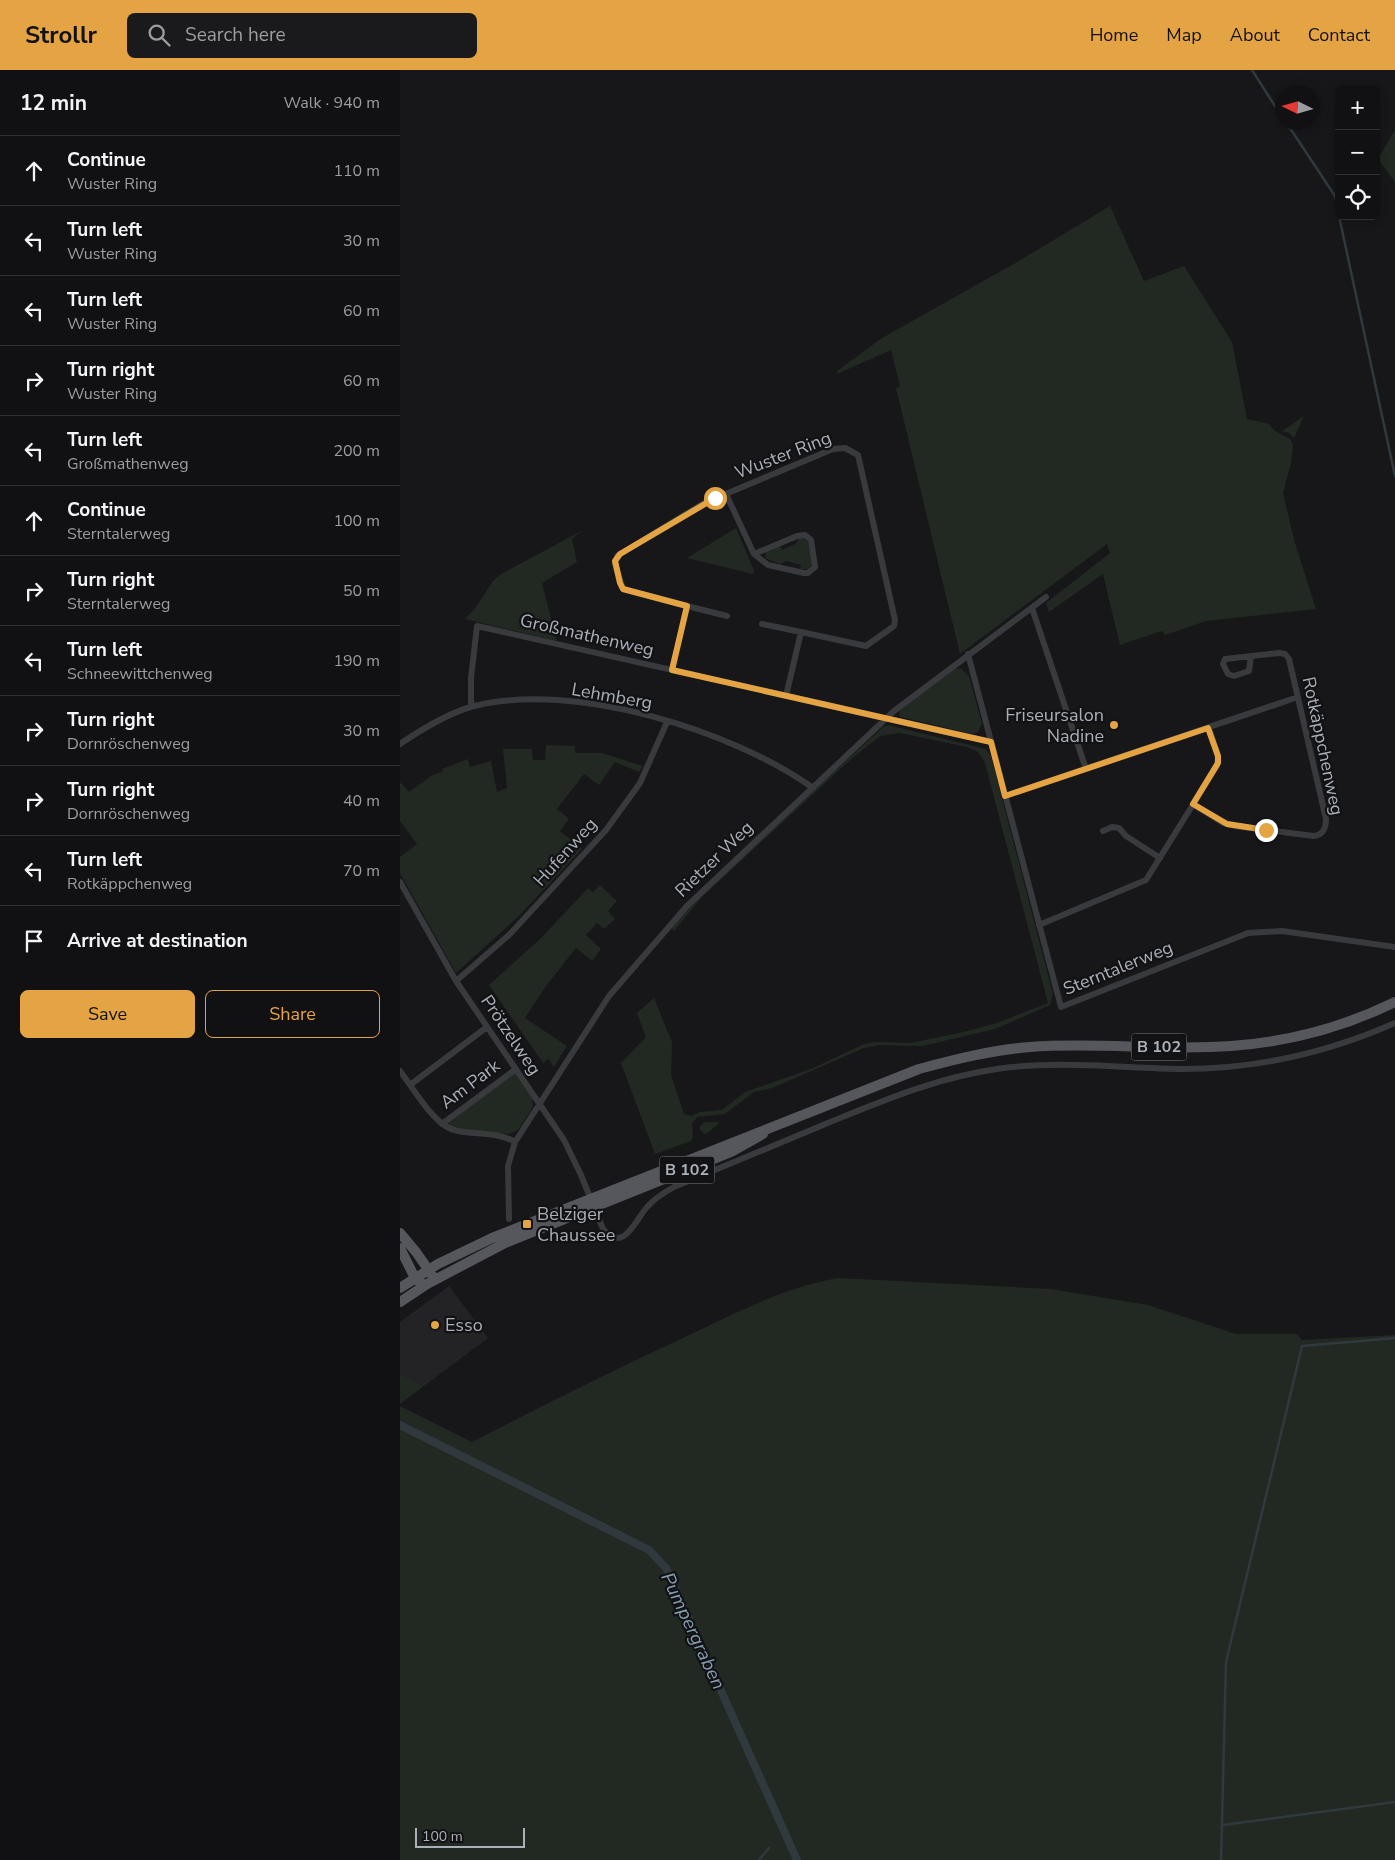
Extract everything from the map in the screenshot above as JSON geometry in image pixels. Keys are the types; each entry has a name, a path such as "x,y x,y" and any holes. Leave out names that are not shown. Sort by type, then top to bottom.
{"main road":[{"name":"B 102","path":"431,1282 505,1243 592,1203 776,1126 919,1070 972,1055 1030,1047 1098,1045 1205,1047 1259,1043 1332,1027 1395,1002"},
{"name":"B 102","path":"415,1278 484,1241 592,1203"},
{"path":"400,1234 429,1269 431,1282"},
{"path":"400,1248 415,1278"},
{"path":"400,1288 415,1278 431,1282"},
{"path":"400,1302 431,1282"}],"street":[{"name":"Wuster Ring","path":"727,616 623,589 620,583 616,558 694,508 834,449 845,448 858,455 895,620 894,626 866,646 762,624"},
{"path":"726,494 754,554 768,565 804,573 808,573 815,567 811,540 805,535 797,536 754,554"},
{"name":"Rietzer Weg","path":"508,1219 508,1166 515,1142 597,1013 637,962 694,898 886,718 903,703 1046,597"},
{"path":"672,670 687,606"},
{"path":"1032,608 1086,769"},
{"name":"Großmathenweg","path":"471,707 471,678 477,626 886,718"},
{"path":"786,696 801,632"},
{"name":"Rotkäppchenweg","path":"1193,804 1227,824 1311,836 1322,833 1325,828 1326,819 1288,656 1282,653 1251,656 1224,660 1228,674 1234,676 1249,671 1251,656"},
{"name":"Sterntalerweg","path":"968,654 1061,1007 1231,938 1248,933 1282,931 1395,947"},
{"path":"1005,796 1298,697"},
{"name":"Lehmberg","path":"400,744 434,723 471,707 511,702 566,702 611,708 667,722 751,751 796,776 813,788"},
{"path":"886,718 991,742"},
{"name":"Hufenweg","path":"456,980 517,926 606,830 640,783 667,722"},
{"path":"1039,925 1146,880 1218,763 1218,756 1208,728"},
{"path":"1103,831 1112,827 1119,828 1126,836 1160,858"},
{"name":"Prötzelweg","path":"400,882 456,980 568,1149 607,1233 618,1238 624,1236 649,1204 674,1187 881,1102 937,1082 975,1072 1039,1065 1183,1068 1233,1066 1315,1053 1347,1043 1395,1024"},
{"path":"410,1085 487,1027"},
{"name":"Am Park","path":"442,1124 516,1069"},
{"path":"400,1072 442,1124 453,1130 495,1134 515,1142"}],"shaded area":[{"path":"1395,130 1395,182 1380,162 1380,156"},
{"path":"1110,206 1144,281 1184,266 1232,342 1247,419 1269,424 1274,430 1291,440 1293,445 1291,463 1283,493 1295,543 1316,609 1206,621 1165,635 1162,631 1120,645 1103,574 1049,612 1046,603 1110,553 1107,544 960,654 896,388 900,386 891,350 837,374 837,371 882,338 1019,261"},
{"path":"1304,416 1294,438 1289,433 1282,431"},
{"path":"736,528 754,570 753,574 687,558"},
{"path":"583,530 572,539 577,562 542,583 557,641 465,619 476,607 493,581 501,574"},
{"path":"799,538 803,538 808,542 812,564 808,569 800,569 801,565 786,561 780,564 765,558 766,552 780,546 782,550 796,544"},
{"path":"960,668 969,676 982,724 978,732 972,734 901,717 899,713 901,708 955,669"},
{"path":"888,725 986,749 991,756 1053,994 1050,1005 995,1029 922,1046 879,1045 864,1048 772,1088 754,1092 725,1114 697,1117 692,1124 693,1137 691,1141 655,1154 621,1063 646,1037 637,1013 654,998 672,1042 671,1075 684,1114 691,1116 700,1112 722,1110 745,1092 811,1069 864,1044 874,1042 910,1043 959,1033 997,1023 1048,1003 985,763 978,752 967,747 900,733 880,736 850,760 702,897 674,931 671,927 748,849 883,727"},
{"path":"546,745 575,746 575,753 602,753 643,766 639,772 615,762 599,785 584,774 557,809 569,819 560,831 582,849 519,916 456,973 400,873 400,857 417,844 400,821 400,782 409,792 431,776 443,771 442,769 468,759 470,767 491,761 497,792 507,788 503,749 532,749 533,760 545,760"},
{"path":"600,885 617,901 608,911 615,919 604,929 597,923 586,935 601,949 592,961 576,948 546,986 525,1018 567,1046 554,1067 548,1059 543,1063 489,985 541,938 588,888 593,892"},
{"path":"515,1072 532,1098 533,1107 518,1130 509,1134 460,1129 449,1126 450,1122"},
{"path":"704,1122 719,1123 704,1134 699,1128"},
{"path":"839,1278 1051,1289 1148,1305 1236,1334 1297,1334 1302,1340 1395,1335 1395,1860 400,1860 400,1406 472,1442 552,1401 742,1310 780,1294"},
{"path":"449,1286 488,1338 424,1386 400,1374 400,1322"},
{"path":"400,1374 424,1386 400,1404"}],"waterway":[{"path":"1252,70 1275,106"},
{"path":"1291,130 1335,196"},
{"path":"1340,220 1395,476"},
{"path":"1221,1860 1226,1662 1302,1346 1395,1338"},
{"name":"Pumpergraben","path":"400,1425 649,1550 666,1568 797,1860"},
{"path":"1223,1825 1395,1802"},
{"path":"759,1860 769,1848"}],"place":[{"name":"Friseursalon Nadine","path":"1114,725"},
{"name":"Belziger Chaussee","path":"527,1224"},
{"name":"Esso","path":"435,1325"}],"route":[{"path":"715,498 694,508 620,554 615,561 623,589 687,606 672,670 991,742 1005,796 1208,728 1218,756 1218,763 1193,804 1223,823 1266,830"}]}
